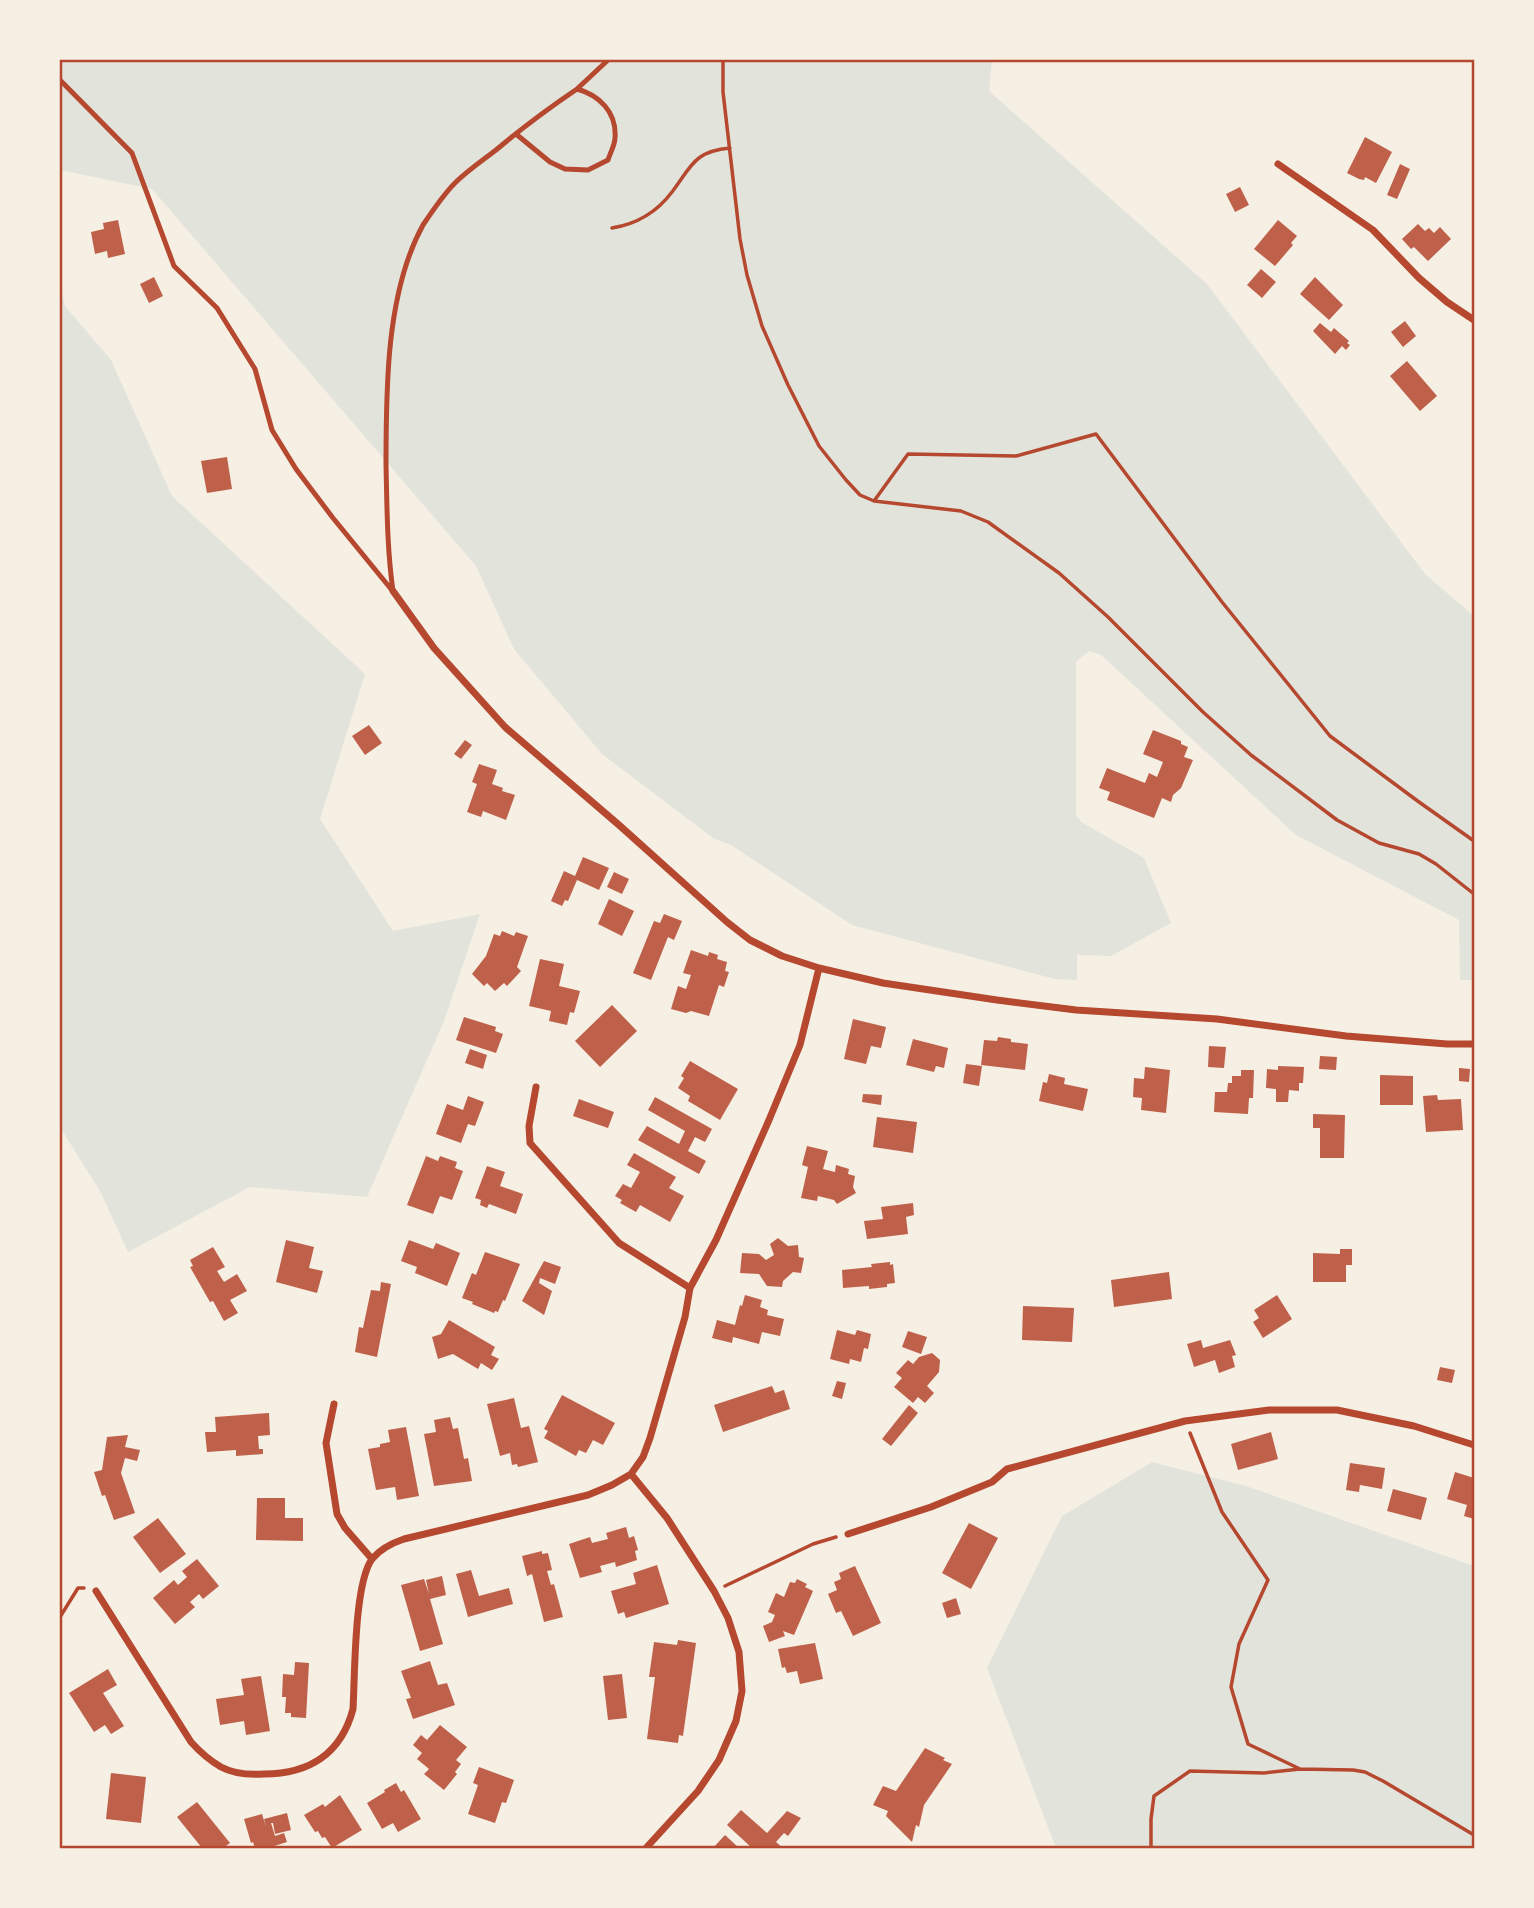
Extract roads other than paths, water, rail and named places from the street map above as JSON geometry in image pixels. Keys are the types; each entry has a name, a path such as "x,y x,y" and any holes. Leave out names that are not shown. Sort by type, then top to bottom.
{"street":[{"path":"1278,164 1373,230 1419,278 1447,302 1475,320"},
{"path":"393,591 434,648 505,727 620,825 727,922 750,940 782,956 883,983 997,1000 1076,1010 1217,1019 1346,1037 1475,1044"},
{"path":"96,1591 191,1742 206,1758 223,1768 242,1774 286,1773 305,1768 333,1748 349,1724 354,1709 359,1600 364,1575 373,1559 388,1545 404,1539 588,1494 631,1474 643,1458 685,1317 690,1288 716,1240 800,1045 819,968"},
{"path":"536,1087 529,1126 530,1143 619,1243 690,1288"},
{"path":"334,1404 327,1443 337,1514 345,1528 373,1559"},
{"path":"848,1534 979,1488 992,1482 1007,1469 1185,1421 1269,1410 1337,1410 1414,1426 1475,1445"},
{"path":"631,1474 667,1518 714,1591 728,1618 739,1652 742,1691 736,1721 719,1760 698,1791 646,1849"}],"lane":[{"path":"393,591 388,558 386,401 391,333 405,268 424,225 455,183 576,89 608,60"},
{"path":"60,80 132,153 174,266 217,308 255,369 272,430 296,469 393,591"},
{"path":"516,134 550,162 565,169 588,170 608,160 615,139 614,122 606,104 590,93 576,89"}]}
